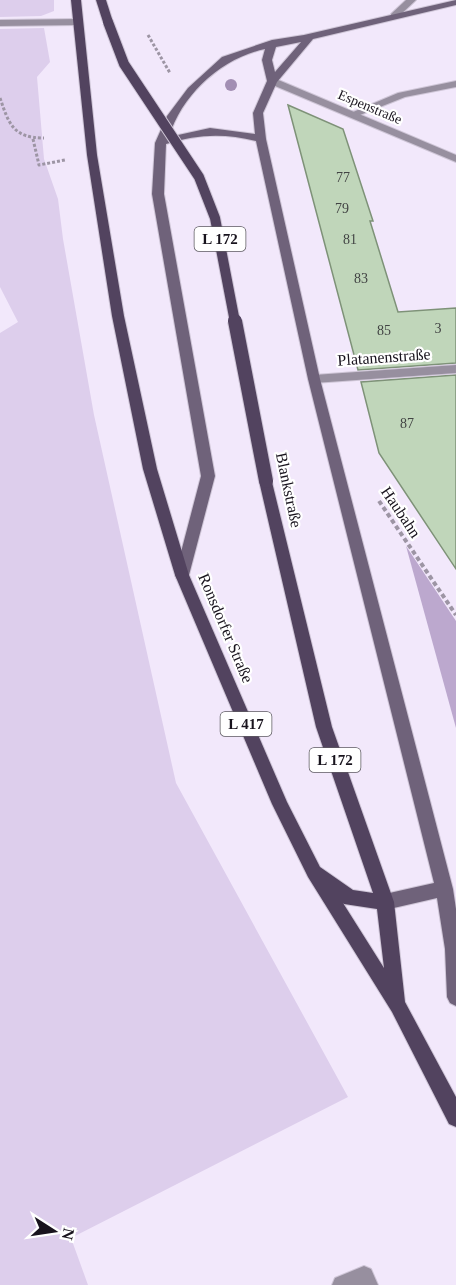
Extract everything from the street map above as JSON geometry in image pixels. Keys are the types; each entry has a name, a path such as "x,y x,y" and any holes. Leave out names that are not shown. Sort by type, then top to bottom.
{"main road":[{"path":"76,0 92,155 118,316 150,469 182,575"},
{"name":"Blankstraße","path":"101,0 124,64 199,177 212,207 266,481 324,727 385,903 398,1006"},
{"name":"Ronsdorfer Straße","path":"182,575 280,804 314,872 398,1006 456,1117"},
{"path":"314,872 350,898 385,903"}],"street":[{"path":"394,16 411,0"},
{"name":"Ronsdorfer Straße","path":"182,575 207,476 156,177 160,143 169,118 188,92 221,63 233,56 272,43 310,37 456,2"},
{"path":"0,23 78,22"},
{"path":"310,37 272,81 258,113 261,139 314,379 444,889 454,949 456,997"},
{"path":"272,43 267,60 272,81"},
{"name":"Espenstraße","path":"272,81 456,159"},
{"path":"351,115 402,95 456,84"},
{"path":"160,143 193,131 231,131 261,139"},
{"name":"Platanenstraße","path":"314,379 456,369"},
{"path":"385,903 444,889"},
{"path":"342,1285 364,1276 368,1285"}],"path":[{"path":"146,33 173,79"},
{"path":"0,98 11,127 21,135 33,139 44,138"},
{"path":"33,139 39,165"},
{"name":"Haubahn","path":"376,497 456,615"}],"shaded area":[{"path":"0,0 54,0 54,11 41,16 0,17"},
{"path":"44,28 50,62 37,77 44,159 58,199 94,415 176,783 348,1097 71,1238 88,1285 0,1285 0,333 18,322 0,287 0,29"},
{"path":"406,546 456,621 456,728"}],"building":[{"path":"288,105 343,129 373,221 370,221 398,312 456,308 456,363 358,370"},
{"path":"456,375 456,569 379,453 361,382"}]}
